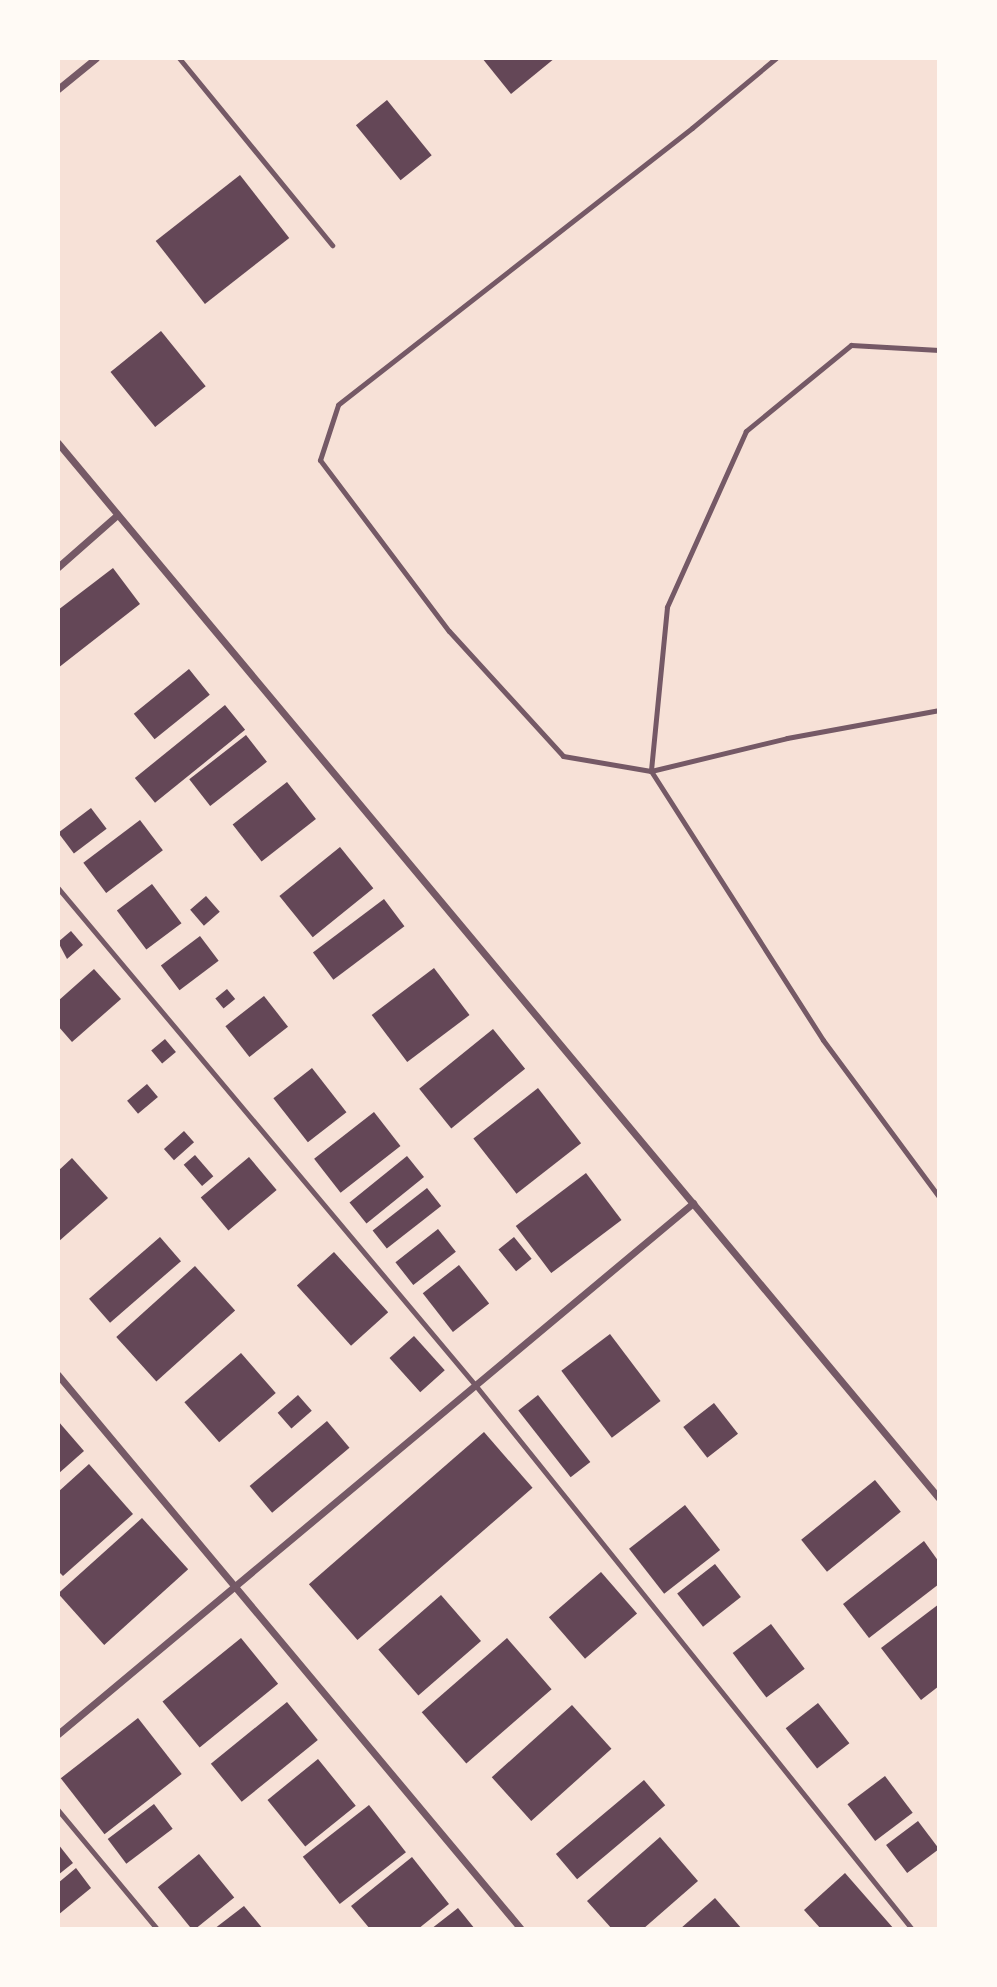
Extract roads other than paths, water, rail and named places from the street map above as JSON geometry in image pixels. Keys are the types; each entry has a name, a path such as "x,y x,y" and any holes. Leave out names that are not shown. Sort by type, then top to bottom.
{"street":[{"path":"58,89 96,58"},
{"path":"58,443 939,1498"},
{"path":"58,567 117,515"},
{"path":"58,1734 693,1203"},
{"path":"58,1376 521,1929"}],"lane":[{"path":"179,58 332,245"},
{"path":"776,58 692,128 338,405 320,460 449,631 563,755 651,771 787,738 939,710"},
{"path":"939,350 851,345 746,431 667,607 651,771 823,1040 939,1197"},
{"path":"58,888 476,1386 912,1929"},
{"path":"58,1810 157,1929"}]}
